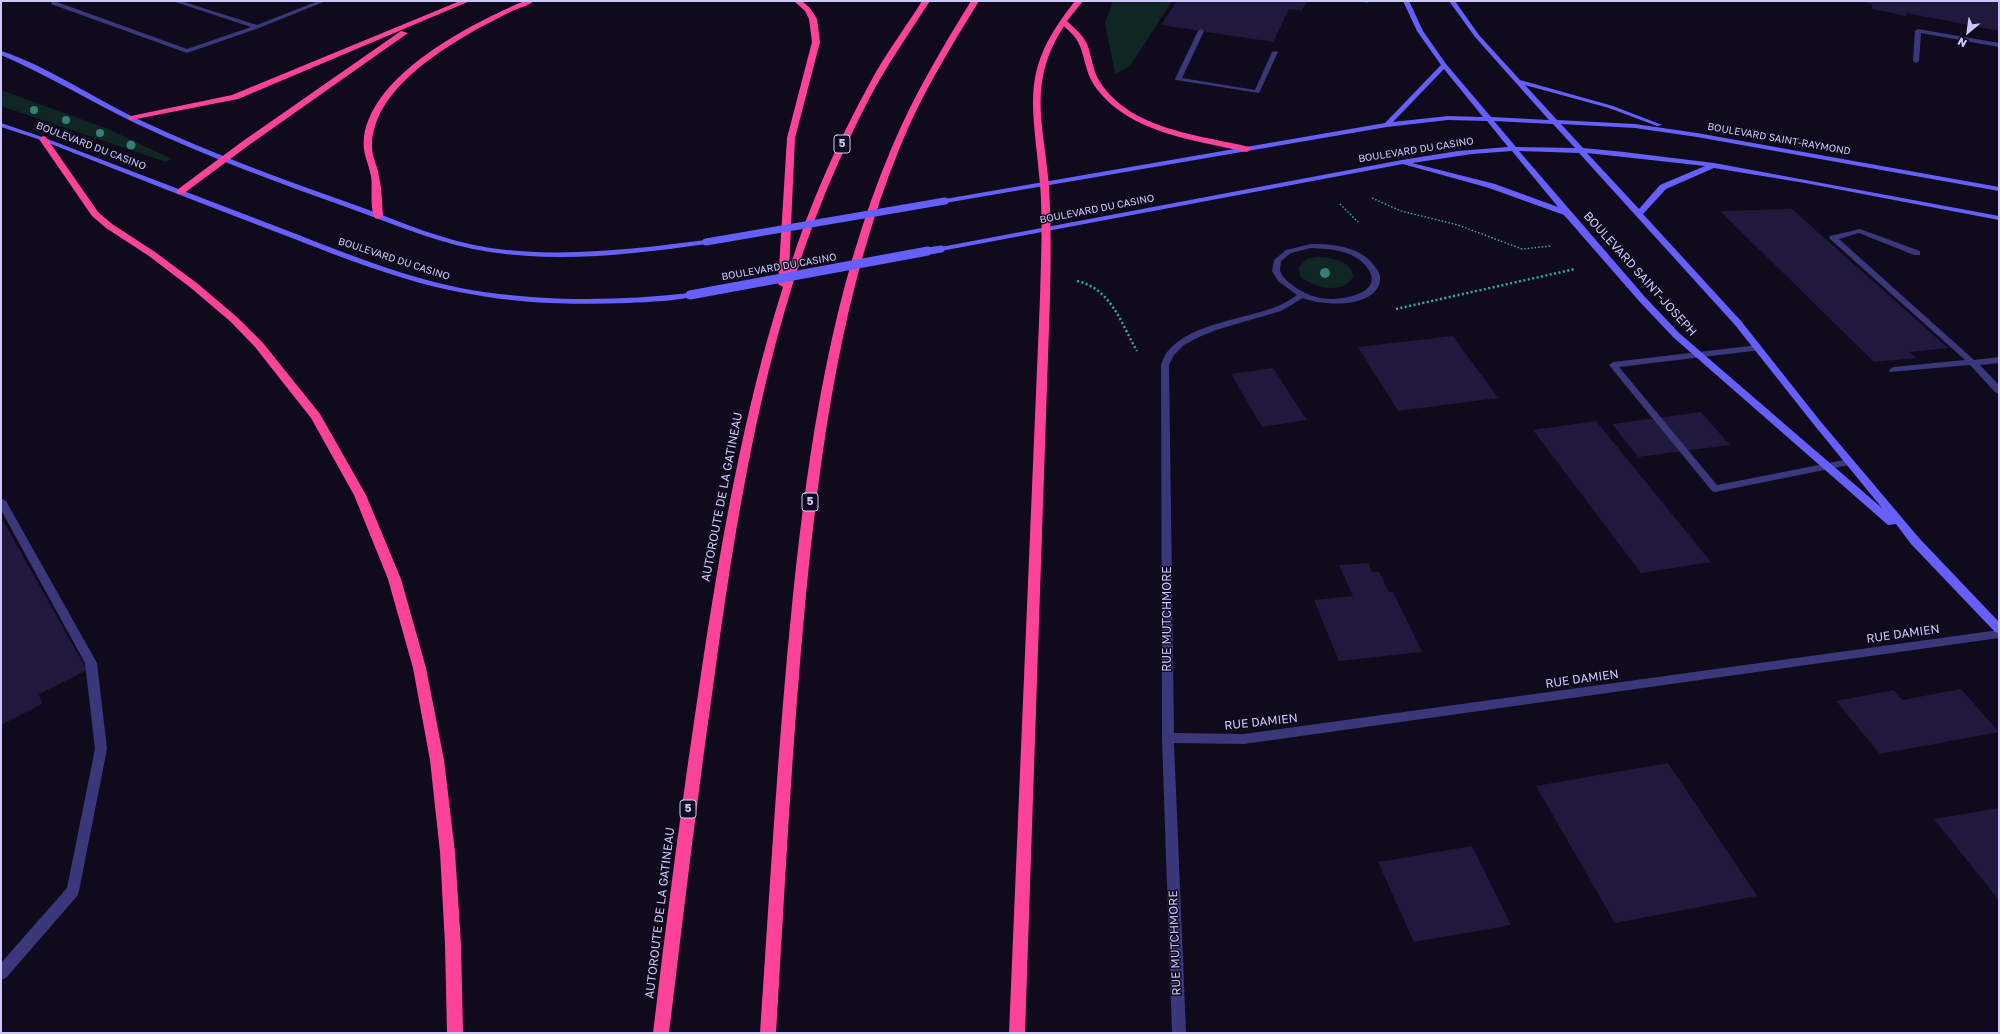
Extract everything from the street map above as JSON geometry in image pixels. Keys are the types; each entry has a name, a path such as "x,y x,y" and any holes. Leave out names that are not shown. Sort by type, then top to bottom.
{"highway":[{"path":"132,118 205,104 235,96 466,1"},
{"path":"378,216 375,175 369,159 368,143 370,128 375,114 384,99 406,75 438,50 492,18 530,1"},
{"path":"783,299 791,138 816,42 817,31 812,15 798,1"},
{"name":"AUTOROUTE DE LA GATINEAU","path":"661,1033 689,802 720,586 747,442 783,299 820,193 850,128 891,54 926,1"},
{"name":"5","path":"768,1033 782,814 799,602 815,465 829,384 853,277 868,224 888,169 931,73 975,1"},
{"path":"1017,1033 1040,494 1046,273 1044,184 1036,123 1038,74 1046,50 1063,21 1079,1"},
{"path":"180,192 224,159 427,18"},
{"path":"1063,21 1083,43 1088,64 1097,84 1121,109 1158,127 1247,149"},
{"path":"43,139 96,216 183,276 235,321 280,368 316,416 358,490 375,524 405,611 416,656 435,753 448,844 453,916 455,1033"}],"main road":[{"name":"BOULEVARD SAINT-JOSEPH","path":"1406,1 1420,31 1444,65 1567,213 1642,299 1676,335 1915,541"},
{"name":"BOULEVARD SAINT-JOSEPH","path":"1452,1 1477,36 1738,323 1849,462 1915,541 1999,629"},
{"name":"BOULEVARD DU CASINO","path":"1,53 132,118 224,159 447,240 488,249 518,253 572,255 609,254 706,242 1387,125 1448,118 1553,121"},
{"path":"1387,125 1404,105 1417,95 1444,65"},
{"path":"1518,80 1611,107 1674,131"},
{"name":"BOULEVARD SAINT-RAYMOND","path":"1553,121 1620,125 1674,131 1999,189"},
{"name":"BOULEVARD DU CASINO","path":"1,125 43,139 331,250 423,281 464,291 522,299 579,301 643,299 690,295 1045,230 1402,162 1467,152 1515,149 1580,151"},
{"path":"1580,151 1714,165 1999,218"},
{"path":"1402,162 1492,186 1567,213"},
{"path":"1638,214 1663,187 1714,165"}],"street":[{"path":"55,1 53,3 188,51 257,27 323,1"},
{"path":"175,1 257,27"},
{"path":"1201,31 1178,80 1257,92 1275,52"},
{"path":"1916,61 1918,31 1999,45"},
{"path":"1918,253 1860,231 1833,238 1973,362 1999,391"},
{"path":"1165,360 1172,350 1192,337 1279,309 1302,295 1328,301 1354,299 1371,290 1376,280 1376,276 1366,261 1345,250 1320,246 1296,248 1280,258 1276,268 1282,282 1302,295"},
{"path":"1758,348 1613,365 1716,489 1849,462"},
{"name":"RUE MUTCHMORE","path":"1165,360 1168,738 1178,1033"},
{"path":"1893,370 1999,360"},
{"path":"1,501 91,663 101,749 73,891 1,973"},
{"name":"RUE DAMIEN","path":"1168,738 1244,739 1268,736 1999,634"}],"path":[{"path":"1359,1 1369,2"},
{"path":"1368,196 1401,211 1458,225 1522,249 1551,246"},
{"path":"1338,201 1357,221"},
{"path":"1390,309 1427,303 1575,269"},
{"path":"1076,276 1076,281 1088,285 1110,302 1124,323 1137,351 1165,360"}],"green space":[{"path":"1113,1 1172,1 1130,66 1115,74 1105,23"},
{"path":"1,90 108,129 172,159 166,162 1,106"},
{"path":"1316,257 1333,259 1345,263 1352,271 1353,277 1348,283 1335,288 1327,288 1312,284 1300,276 1299,267 1307,259"}],"building":[{"path":"1177,1 1307,1 1302,11 1289,9 1273,42 1161,25"},
{"path":"1860,1 1999,1 1999,31 1907,13 1906,16 1872,9 1872,4"},
{"path":"1792,209 1948,348 1909,352 1917,358 1874,362 1720,211"},
{"path":"1453,336 1498,398 1398,411 1358,347"},
{"path":"1273,368 1307,420 1262,427 1231,374"},
{"path":"1701,412 1730,445 1638,457 1612,424"},
{"path":"1596,421 1711,562 1641,573 1533,430"},
{"path":"1,517 87,670 39,694 42,704 1,725"},
{"path":"1368,563 1372,572 1379,572 1389,592 1393,592 1422,652 1339,661 1314,600 1353,596 1339,565"},
{"path":"1961,689 1999,732 1880,754 1836,701 1894,690 1902,700"},
{"path":"1668,763 1757,896 1615,923 1536,786"},
{"path":"1999,808 1999,900 1934,819"},
{"path":"1472,846 1511,925 1414,942 1378,862"}]}
